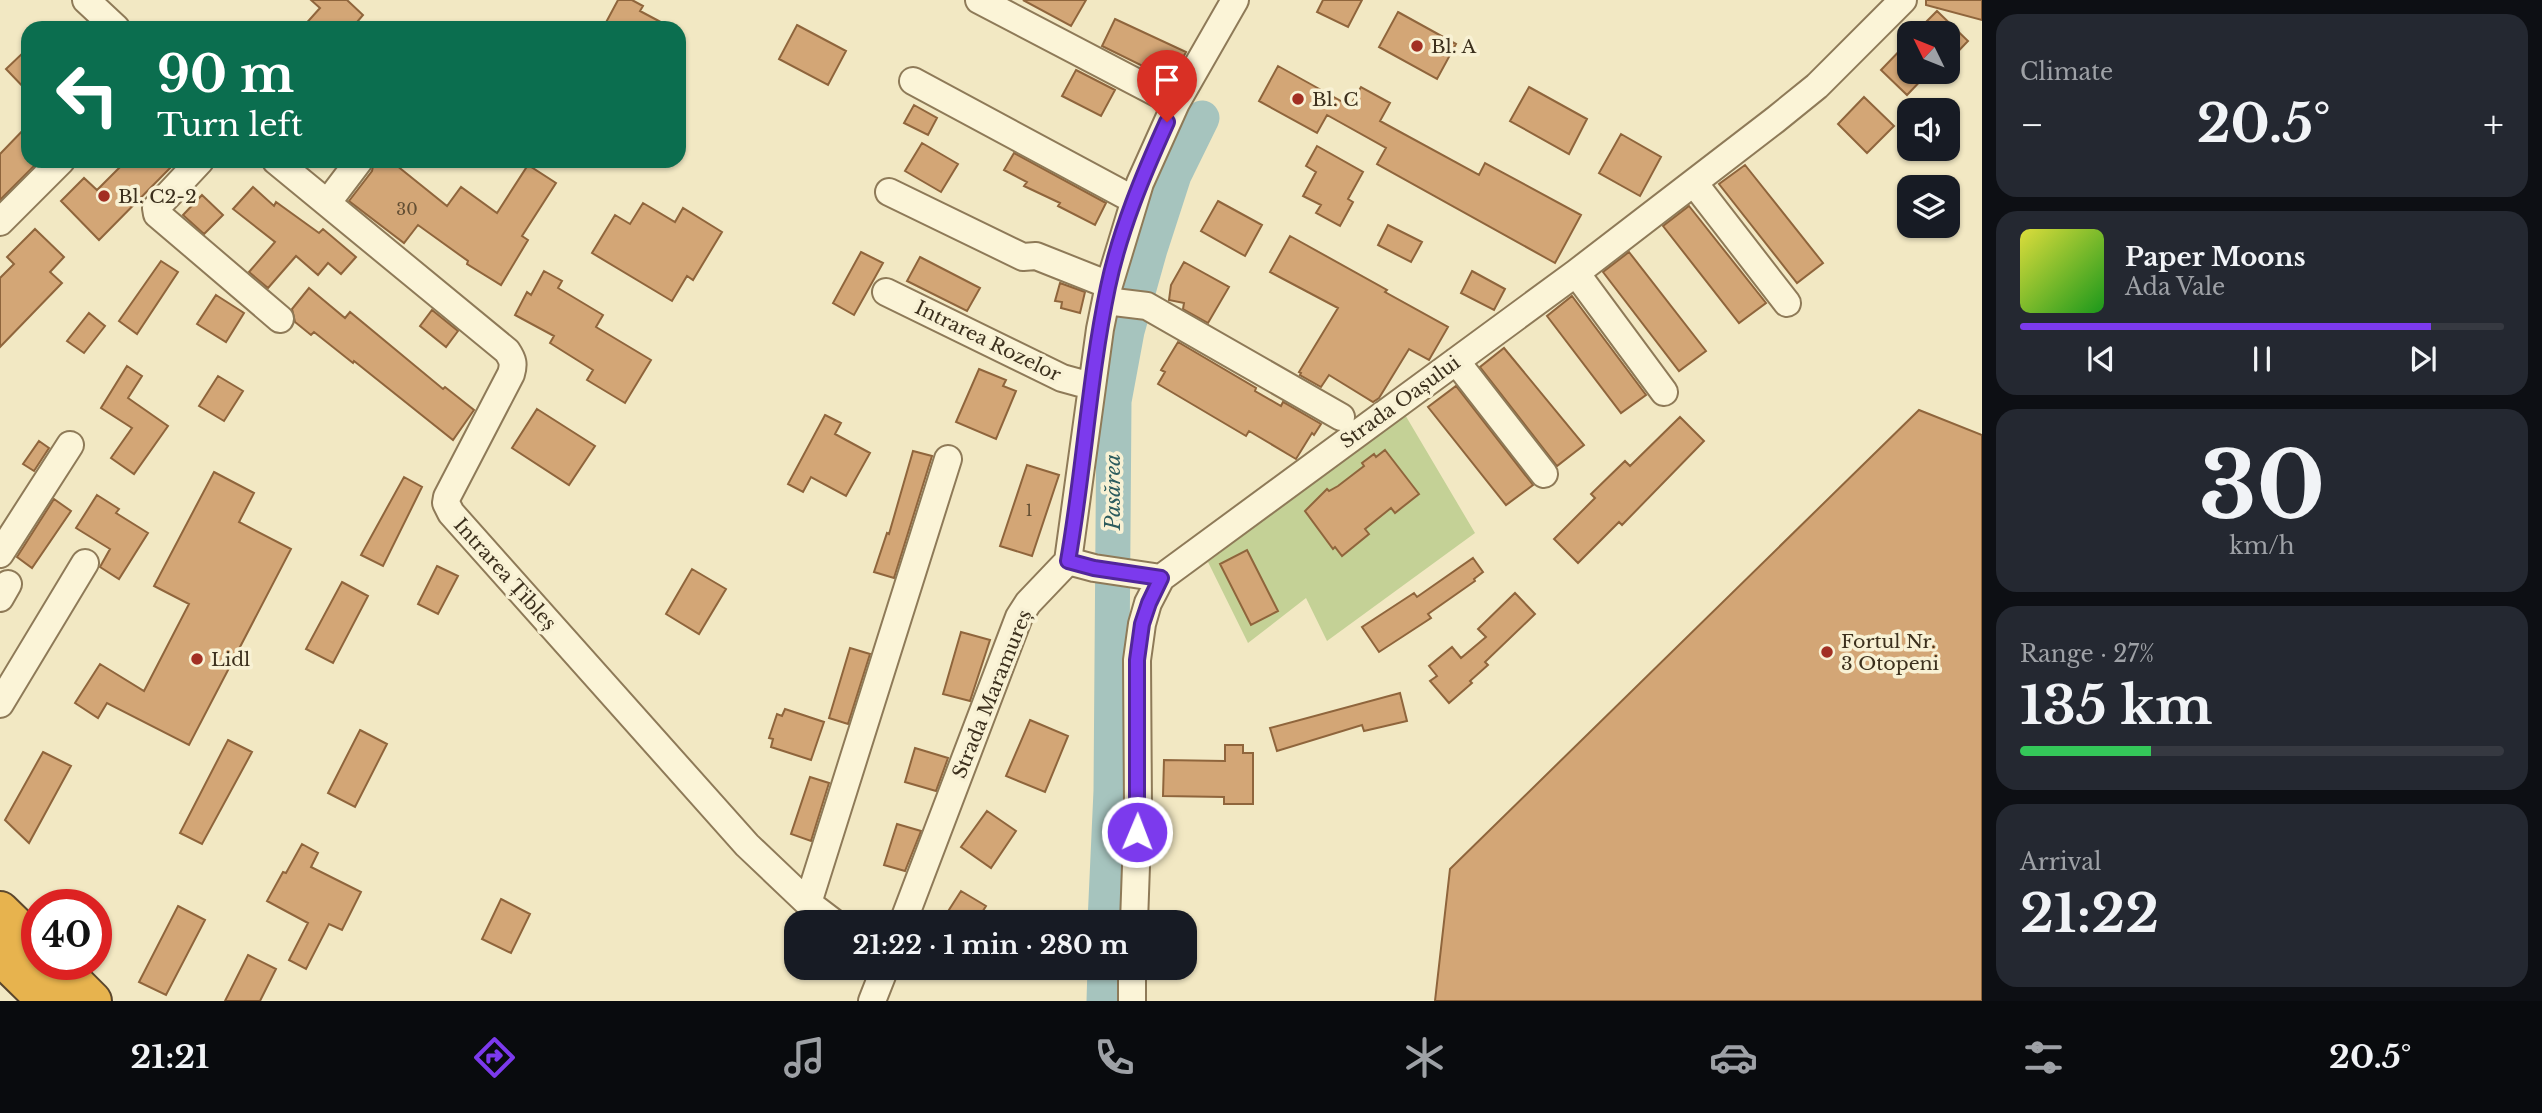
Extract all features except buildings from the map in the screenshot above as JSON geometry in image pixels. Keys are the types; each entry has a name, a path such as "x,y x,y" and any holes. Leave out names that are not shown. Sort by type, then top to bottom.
{"highway":[{"path":"0,911 21,931"},
{"path":"0,956 47,1001"},
{"path":"71,980 92,1001"}],"street":[{"path":"86,0 108,21"},
{"path":"979,0 1176,103"},
{"path":"1161,578 1094,568 1068,561 1091,386 1107,293 1134,200 1176,103 1235,0"},
{"name":"Strada Oașului","path":"1134,910 1138,809 1137,660 1142,624 1161,578 1576,274 1694,183 1810,92 1903,0"},
{"path":"913,81 1134,200"},
{"path":"0,222 54,168"},
{"path":"193,168 156,208 157,214 280,319"},
{"name":"Intrarea Țibleș","path":"285,168 507,351 513,359 511,374 447,497 446,503 451,513 723,818 817,910"},
{"path":"328,201 354,168"},
{"path":"1694,183 1787,303"},
{"path":"888,192 1023,257 1037,256 1107,293 1147,306 1341,417"},
{"path":"1576,274 1664,392"},
{"name":"Intrarea Rozelor","path":"886,292 1062,378 1091,386"},
{"path":"1455,361 1544,474"},
{"path":"0,554 70,444"},
{"path":"808,903 948,459"},
{"name":"Strada Maramureș","path":"908,910 1019,617 1028,603 1068,561"},
{"path":"0,704 85,563"},
{"path":"872,1001 881,980"},
{"path":"1132,980 1132,1001"}],"green space":[{"path":"1404,413 1475,533 1327,641 1306,598 1248,643 1208,562"}],"waterway":[{"name":"Pasărea","path":"1106,910 1111,791 1114,401 1127,331 1150,249 1174,175 1202,118"},
{"name":"Pasărea","path":"1104,1001 1105,980"}],"place":[{"name":"Bl. A","path":"1417,46"},
{"name":"Bl. C","path":"1298,99"},
{"name":"Bl. C2-2","path":"104,196"},
{"name":"Fortul Nr. 3 Otopeni","path":"1827,652"},
{"name":"Lidl","path":"197,659"}],"route":[{"path":"1137,832 1137,660 1142,624 1161,578 1094,568 1068,561 1091,386 1108,285 1140,183 1167,122"}]}
